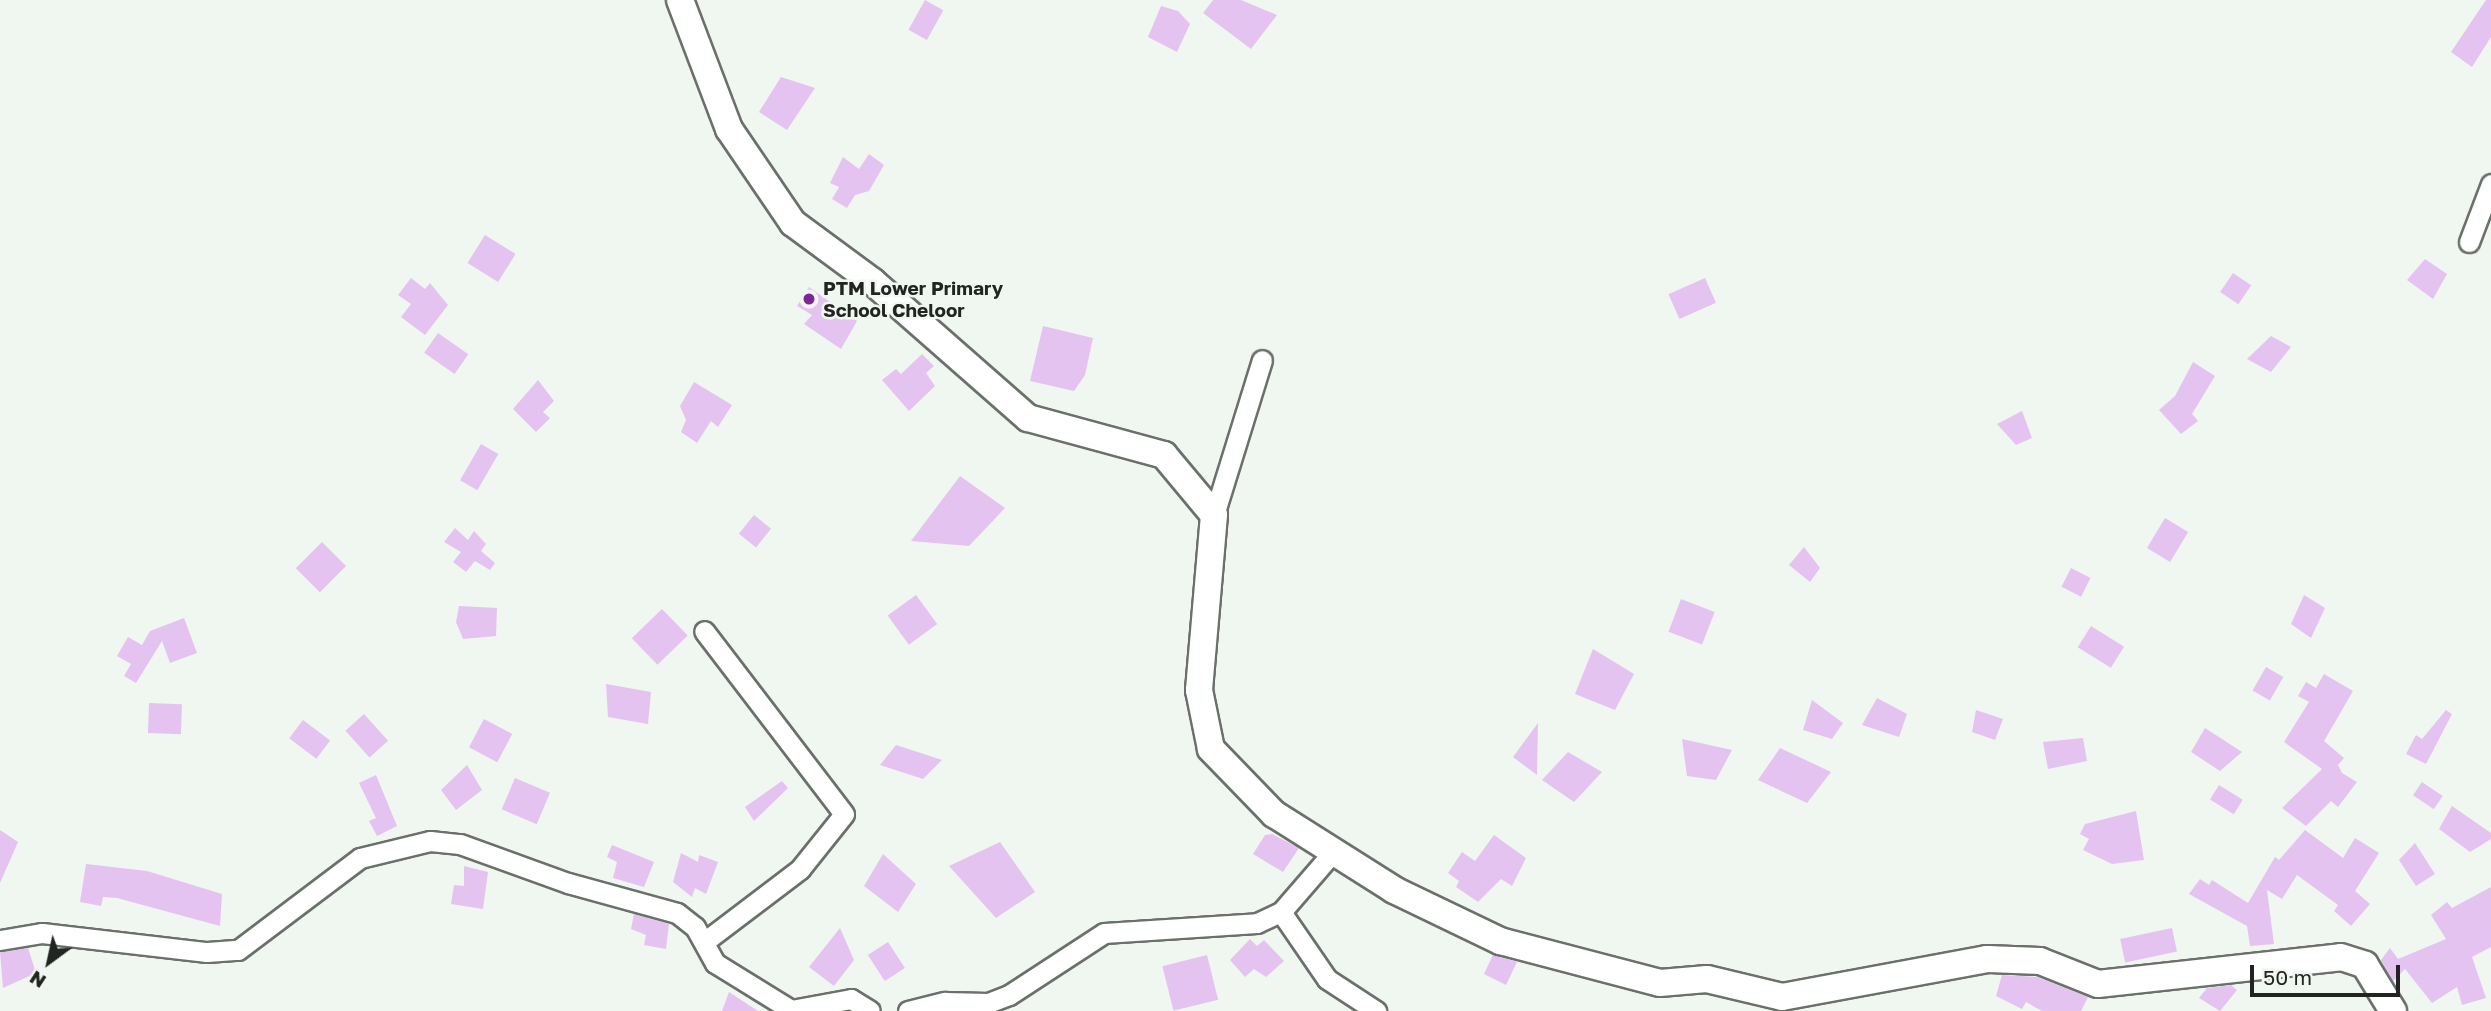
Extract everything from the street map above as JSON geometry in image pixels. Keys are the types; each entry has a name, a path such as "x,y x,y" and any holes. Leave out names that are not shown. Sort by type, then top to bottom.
{"main road":[{"path":"680,0 729,129 793,223 873,282 1028,418 1164,456 1214,515 1199,690 1211,749 1274,814 1394,890 1500,941 1624,977 1660,982 1707,979 1782,997 1987,959 2040,961 2098,984 2341,957 2365,965 2393,1011"}],"street":[{"path":"2469,242 2491,184"},
{"path":"1214,515 1262,360"},
{"path":"704,631 844,814 800,869 704,942"},
{"path":"0,940 42,933 207,952 238,950 360,859 430,841 460,844 568,883 677,913 704,942 715,964 738,982 791,1010 851,999 870,1011"},
{"path":"908,1011 945,1002 988,1003 1009,995 1104,933 1257,923 1281,912 1333,852"},
{"path":"1281,912 1327,979 1376,1011"}],"building":[{"path":"925,0 943,10 927,40 909,30"},
{"path":"1213,0 1241,0 1277,15 1251,49 1203,13"},
{"path":"2486,0 2491,0 2491,37 2472,67 2451,52"},
{"path":"1161,6 1178,11 1190,24 1177,52 1148,37"},
{"path":"781,77 815,88 787,130 759,112"},
{"path":"869,154 884,165 869,191 855,195 847,208 832,199 839,187 830,183 843,157 859,169"},
{"path":"485,235 516,254 498,282 468,263"},
{"path":"2425,259 2447,274 2433,299 2407,280"},
{"path":"2233,273 2251,285 2238,304 2220,292"},
{"path":"411,278 425,289 430,283 448,305 425,335 401,317 411,304 398,295"},
{"path":"1705,278 1716,303 1679,319 1668,294"},
{"path":"809,287 857,321 841,349 804,324 812,315 797,306"},
{"path":"1043,326 1093,338 1085,375 1074,391 1030,381"},
{"path":"438,333 468,354 455,374 424,353"},
{"path":"2271,336 2291,347 2271,372 2247,359"},
{"path":"922,354 934,366 926,373 935,386 909,411 882,380 896,369 901,374"},
{"path":"2193,362 2215,376 2192,414 2198,421 2181,434 2159,410 2175,396"},
{"path":"538,380 554,401 543,412 550,418 536,432 513,409"},
{"path":"694,382 732,405 718,427 711,421 697,443 681,432 686,420 680,406"},
{"path":"2022,411 2032,438 2016,445 1997,424"},
{"path":"481,444 498,454 477,490 460,480"},
{"path":"960,476 1005,508 969,546 911,541"},
{"path":"754,515 771,529 756,547 739,534"},
{"path":"2165,518 2188,532 2170,562 2147,548"},
{"path":"455,528 468,540 474,531 486,544 481,551 495,563 490,570 475,561 466,572 453,562 461,552 444,542"},
{"path":"322,542 346,566 320,592 296,568"},
{"path":"1804,547 1820,568 1810,582 1789,565"},
{"path":"2071,568 2091,578 2081,597 2061,587"},
{"path":"916,595 937,624 909,645 888,616"},
{"path":"2304,595 2325,608 2311,638 2291,624"},
{"path":"1681,599 1715,612 1702,645 1668,632"},
{"path":"459,606 497,608 496,636 463,639 456,622"},
{"path":"662,609 688,636 657,665 632,638"},
{"path":"184,618 197,653 170,663 162,641 136,683 124,676 131,664 117,656 128,637 142,645 150,631"},
{"path":"2091,626 2124,647 2111,668 2078,647"},
{"path":"1593,649 1634,674 1615,710 1575,694"},
{"path":"2266,667 2283,677 2270,700 2252,690"},
{"path":"2324,674 2353,691 2324,741 2344,758 2338,765 2342,773 2357,782 2338,807 2331,801 2306,826 2282,808 2322,769 2284,742 2309,702 2298,696 2306,682 2316,688"},
{"path":"606,684 651,692 648,724 608,717"},
{"path":"1877,698 1907,714 1899,737 1862,725"},
{"path":"1812,700 1843,723 1832,739 1803,730"},
{"path":"149,703 182,704 181,734 148,733"},
{"path":"1976,710 2003,719 1995,740 1972,732"},
{"path":"2446,710 2452,714 2426,764 2406,754 2416,735 2422,739"},
{"path":"364,714 388,741 370,757 345,731"},
{"path":"484,719 512,734 497,762 469,747"},
{"path":"303,720 330,740 316,759 289,738"},
{"path":"1538,723 1537,775 1513,757"},
{"path":"2205,728 2242,752 2220,771 2191,752"},
{"path":"2083,738 2087,761 2048,769 2043,742"},
{"path":"1682,739 1732,750 1716,780 1687,776"},
{"path":"896,745 942,760 923,779 880,765"},
{"path":"1780,748 1831,772 1807,803 1758,780"},
{"path":"1568,752 1602,772 1574,802 1542,780"},
{"path":"467,765 482,790 456,810 441,790"},
{"path":"376,775 397,826 377,836 369,821 376,818 359,783"},
{"path":"515,778 550,793 537,824 502,809"},
{"path":"782,781 788,788 754,821 745,807"},
{"path":"2422,782 2443,796 2434,809 2413,795"},
{"path":"2219,785 2243,800 2234,814 2210,799"},
{"path":"2452,806 2491,833 2491,839 2470,852 2439,829"},
{"path":"2136,811 2144,860 2112,864 2083,850 2089,839 2080,834 2085,824"},
{"path":"0,830 18,842 0,883"},
{"path":"2305,830 2343,858 2355,838 2379,853 2355,891 2370,904 2351,926 2334,911 2338,905 2297,875 2282,899 2267,890 2274,944 2250,946 2247,926 2189,894 2200,879 2209,885 2212,880 2248,903 2275,857 2279,860"},
{"path":"1272,834 1299,848 1283,872 1253,854 1265,835"},
{"path":"1494,835 1526,858 1512,886 1501,879 1478,902 1456,887 1459,881 1448,873 1462,852 1475,861"},
{"path":"1000,842 1035,892 996,918 949,866"},
{"path":"2415,843 2435,874 2416,886 2399,860"},
{"path":"612,845 654,862 644,887 613,878 617,862 607,857"},
{"path":"681,853 698,862 699,855 718,862 706,894 695,888 692,897 673,882"},
{"path":"883,854 916,884 898,912 864,886"},
{"path":"86,864 147,871 222,894 220,926 117,898 103,897 101,906 80,902"},
{"path":"464,866 488,872 483,909 451,904 454,885 464,886"},
{"path":"2491,887 2491,947 2472,957 2486,998 2462,1005 2457,987 2432,1003 2405,969 2393,981 2381,960 2390,948 2398,959 2446,939 2431,915 2447,902 2452,908"},
{"path":"634,914 669,924 666,949 644,945 646,935 631,929"},
{"path":"840,928 854,960 834,986 809,967"},
{"path":"2172,928 2177,951 2125,962 2120,939"},
{"path":"1250,939 1257,946 1264,940 1284,961 1266,977 1254,969 1245,977 1230,960"},
{"path":"888,942 905,968 885,981 868,955"},
{"path":"28,948 36,973 3,988 0,952"},
{"path":"1207,955 1218,1000 1173,1011 1162,966"},
{"path":"1493,955 1517,962 1506,985 1484,974"},
{"path":"2002,975 2037,977 2088,997 2081,1011 2042,1011 2026,1002 2022,1009 1996,996"},
{"path":"2231,985 2237,990 2220,1011 2199,998 2207,988"},
{"path":"729,992 758,1011 722,1011"}],"place":[{"name":"PTM Lower Primary School Cheloor","path":"809,299"}]}
